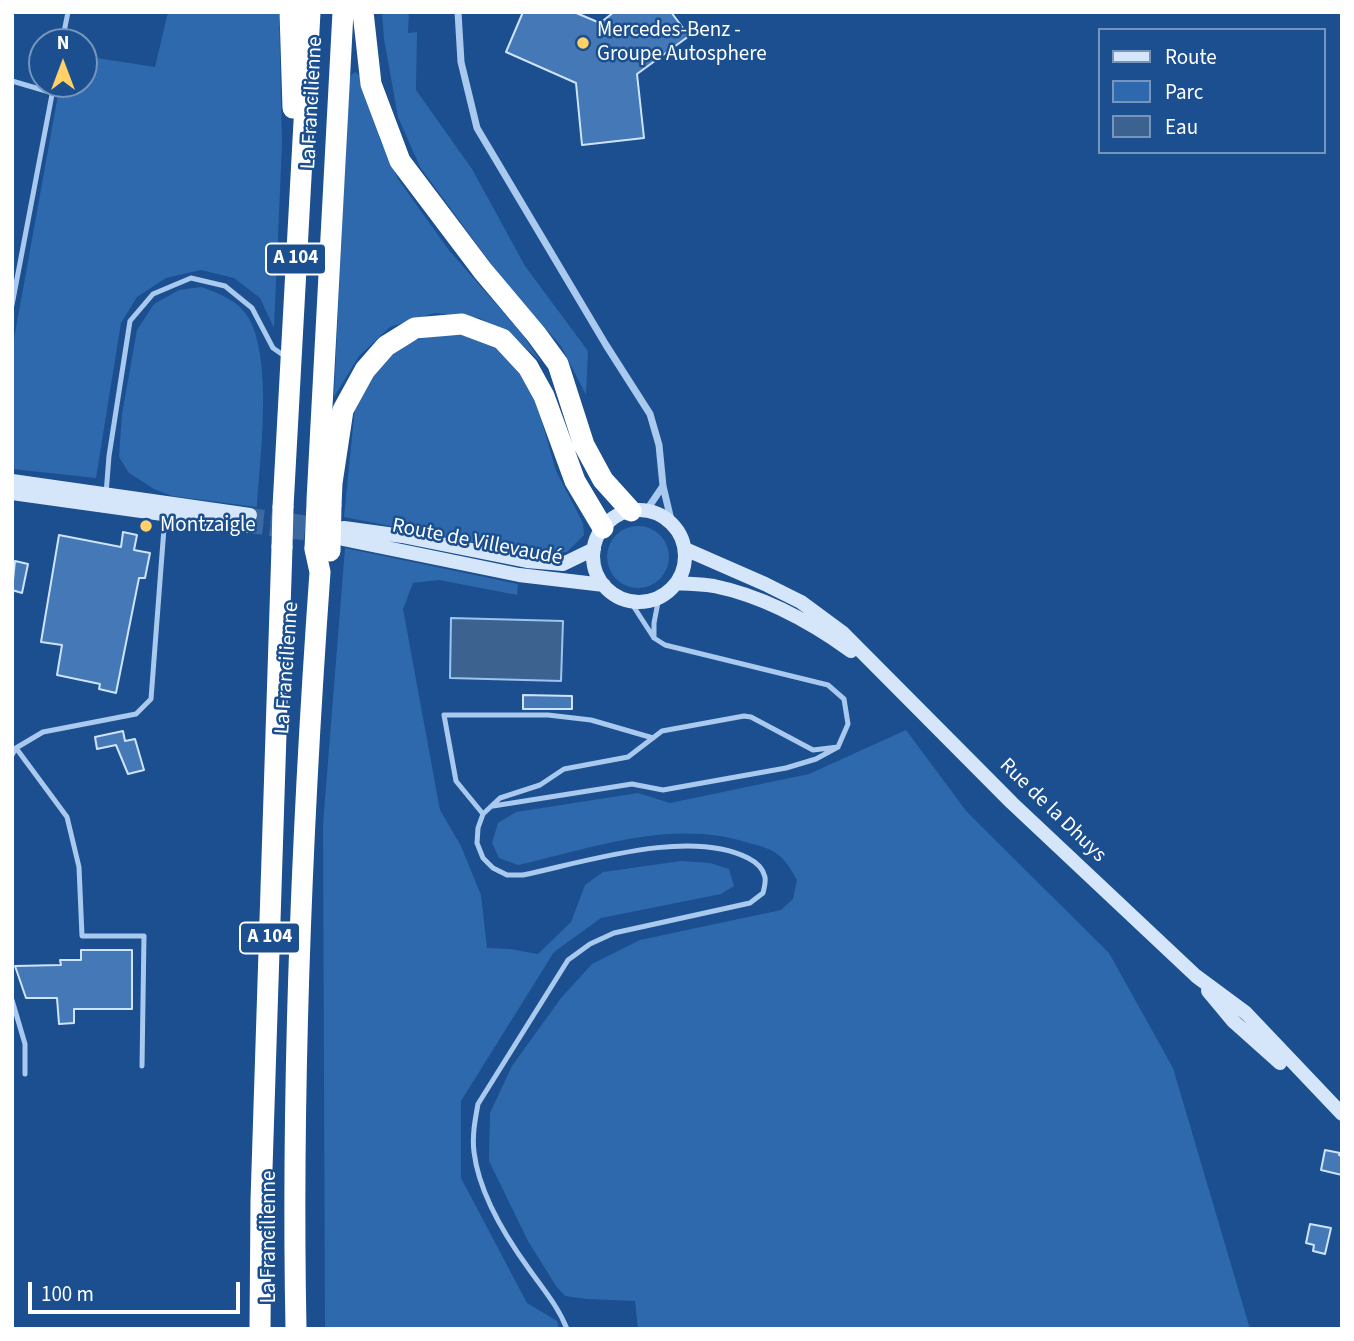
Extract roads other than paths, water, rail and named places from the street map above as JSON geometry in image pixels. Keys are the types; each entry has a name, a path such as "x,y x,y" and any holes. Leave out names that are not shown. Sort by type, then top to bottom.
{"highway":[{"path":"290,12 293,118 304,143"},
{"name":"La Francilienne","path":"260,1329 261,1200 283,506 310,12"},
{"name":"La Francilienne","path":"324,504 342,12"},
{"path":"363,12 371,84 400,161 558,364 584,445 603,480 639,511"},
{"path":"333,542 324,504 331,483 342,410 365,370 386,346 415,328 462,324 502,339 528,367 544,396 575,481 603,528"},
{"name":"La Francilienne","path":"296,1329 293,1205 297,979 306,763 320,572 333,542"}],"main road":[{"path":"12,481 106,494 250,520 165,515 12,493"},
{"path":"639,511 661,516 672,524 685,549 685,561 676,583 659,597 645,601 630,601 615,595 604,585 593,562 594,549 603,528 620,514 639,511"},
{"name":"Route de Villevaudé","path":"333,542 402,536 527,561 564,564 594,549"},
{"name":"Route de Villevaudé","path":"333,542 519,575 604,585"},
{"name":"Rue de la Dhuys","path":"685,549 801,602 843,633 1012,803 1196,976 1233,1021 1322,1104 1342,1115"},
{"name":"Rue de la Dhuys","path":"676,583 714,586 768,604 831,637 882,674"}],"street":[{"path":"458,12 461,62 477,128 650,414 659,446 663,486 672,524"},
{"path":"639,511 663,486"}],"lane":[{"path":"12,305 52,98"},
{"path":"106,494 109,456 130,321 153,294 191,278 225,286 252,308 273,348 290,360"},
{"path":"12,755 16,748 43,732 136,714 151,699 165,515"},
{"path":"654,638 659,597"},
{"path":"490,807 556,794 632,784 663,790 786,768 816,759 838,747 848,724 844,699 828,685 665,645 654,638 630,601"},
{"path":"483,814 457,780 444,715 548,715 591,720 653,738"},
{"path":"567,1329 551,1298 503,1230 479,1178 474,1151 478,1104 568,960 590,944 614,933 750,903 763,893 765,878 758,863 736,852 702,846 659,847 523,876 507,875 493,868 483,858 477,843 483,814 500,798 540,785 564,768 628,757 662,731 744,716 751,717 813,750 838,747"},
{"path":"16,748 67,817 79,867 82,936 144,936 142,1066"},
{"path":"550,779 549,789 556,794"},
{"path":"12,1000 25,1044 25,1074"}],"water":[{"path":"451,618 563,621 561,681 450,678"}],"tunnel":[{"path":"250,515 325,525"},
{"path":"249,526 324,536"}],"place":[{"name":"Mercedes-Benz - Groupe Autosphere","path":"583,43"},
{"name":"Montzaigle","path":"146,526"}]}
